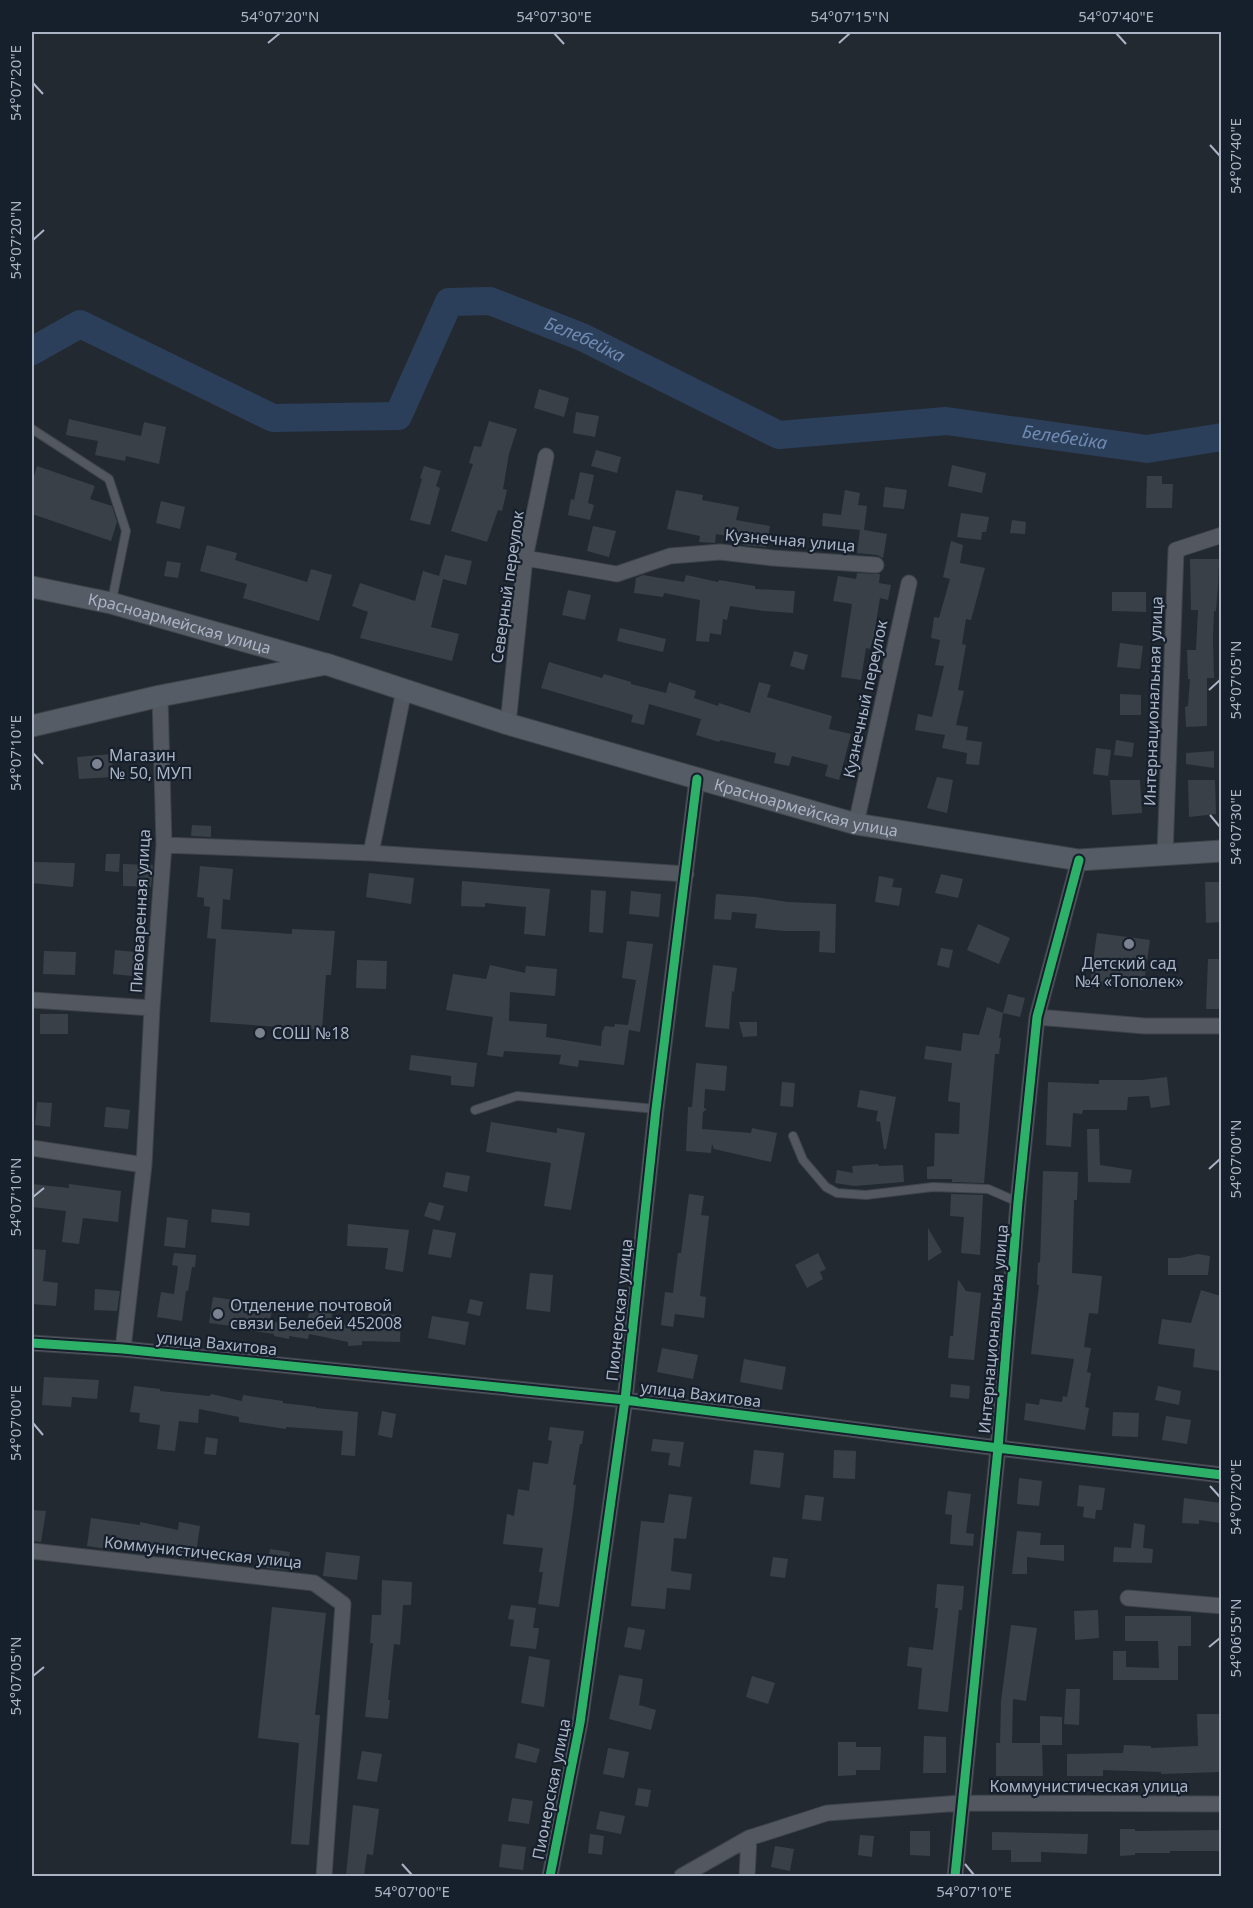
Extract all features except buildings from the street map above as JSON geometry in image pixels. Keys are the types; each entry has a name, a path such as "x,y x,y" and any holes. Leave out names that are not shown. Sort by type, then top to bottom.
{"main road":[{"name":"Красноармейская улица","path":"32,587 111,603 326,664 508,724 856,824 1078,860 1221,851"},
{"name":"Красноармейская улица","path":"32,726 160,696 326,664"}],"street":[{"name":"Северный переулок","path":"508,724 525,558 546,456"},
{"name":"Интернациональная улица","path":"1166,854 1176,550 1221,535"},
{"name":"Кузнечная улица","path":"525,558 617,574 670,556 720,552 876,565"},
{"name":"Кузнечный переулок","path":"856,824 909,583"},
{"path":"371,853 404,690"},
{"name":"Пивоваренная улица","path":"32,1000 152,1008 164,845 160,696"},
{"name":"Пионерская улица","path":"550,1876 580,1723 625,1400 656,1109 697,779"},
{"path":"164,845 371,853 686,874"},
{"name":"Интернациональная улица","path":"955,1876 998,1448 1018,1202 1037,1017 1078,860"},
{"path":"123,1349 144,1165 152,1008"},
{"path":"1037,1017 1145,1026 1221,1026"},
{"path":"32,1148 144,1165"},
{"name":"улица Вахитова","path":"32,1343 123,1349 625,1400 1221,1475"},
{"name":"Коммунистическая улица","path":"32,1551 314,1583 343,1604 324,1876"},
{"path":"1128,1598 1221,1606"},
{"name":"Коммунистическая улица","path":"682,1876 748,1838 826,1813 961,1803 1221,1804"},
{"path":"747,1876 748,1838"}],"lane":[{"path":"32,429 109,479 126,531 111,603"},
{"path":"475,1110 517,1096 656,1109"},
{"path":"794,1136 803,1160 826,1187 837,1193 866,1195 933,1187 988,1189 1018,1202"}],"waterway":[{"name":"Белебейка","path":"32,351 80,324 273,418 398,416 449,302 490,301 582,337 779,435 946,421 1147,449 1222,437"}],"cycle path":[{"path":"550,1876 580,1723 625,1400 656,1109 697,779"},
{"path":"955,1876 998,1448 1018,1202 1037,1017 1079,860"},
{"path":"32,1343 123,1349 625,1400 1222,1475"}],"place":[{"name":"Магазин № 50, МУП","path":"97,764"},
{"name":"Детский сад №4 «Тополек»","path":"1129,944"},
{"name":"СОШ №18","path":"260,1033"},
{"name":"Отделение почтовой связи Белебей 452008","path":"218,1314"}]}
